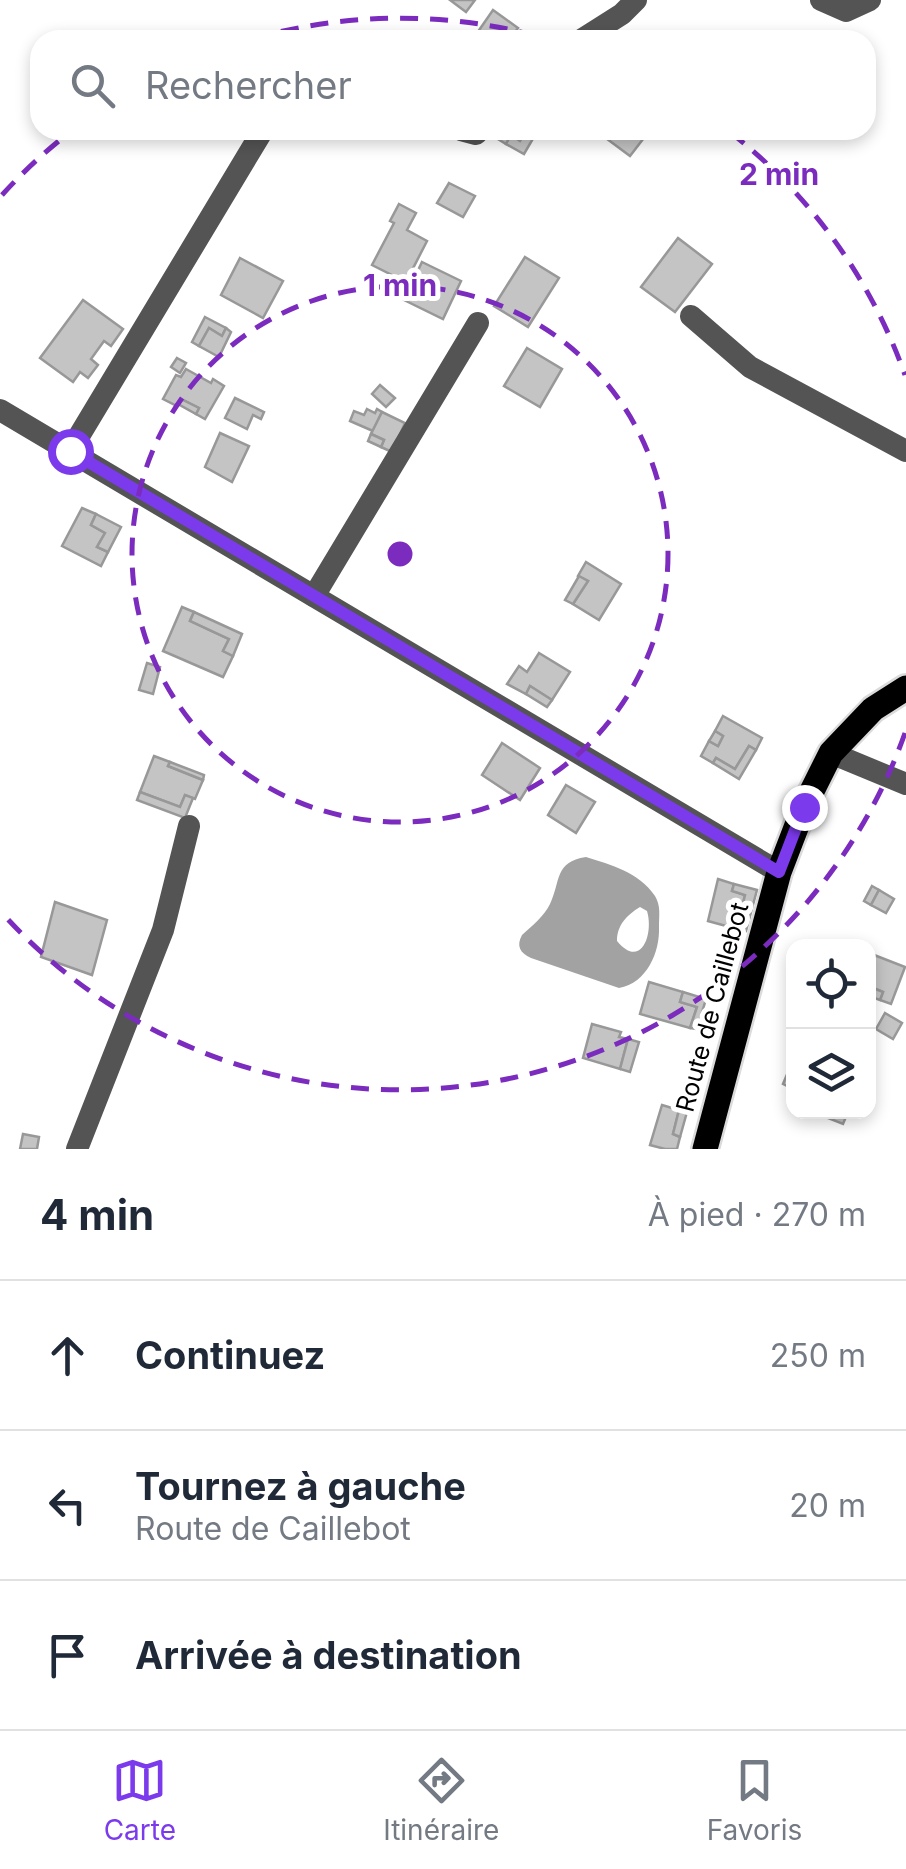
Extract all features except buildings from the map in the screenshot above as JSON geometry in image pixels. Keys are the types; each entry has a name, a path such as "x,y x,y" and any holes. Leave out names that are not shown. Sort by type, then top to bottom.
{"main road":[{"name":"Route de Caillebot","path":"705,1149 779,872 804,807 830,753 873,709 906,688"}],"street":[{"path":"597,30 636,0"},
{"path":"821,0 846,11 870,0"},
{"path":"70,451 258,140"},
{"path":"691,316 750,367 906,452"},
{"path":"314,596 478,323"},
{"path":"0,410 779,872"},
{"path":"830,753 906,784"},
{"path":"77,1149 163,930 189,826"}],"shaded area":[{"path":"586,857 624,870 641,881 657,900 659,937 654,956 644,973 629,985 619,988 531,958 520,949 522,935 550,904 563,868","holes":["640,907 647,911 649,929 644,946 633,952 625,949 617,941 621,925"]}],"route":[{"path":"70,451 779,872 804,807"}]}
